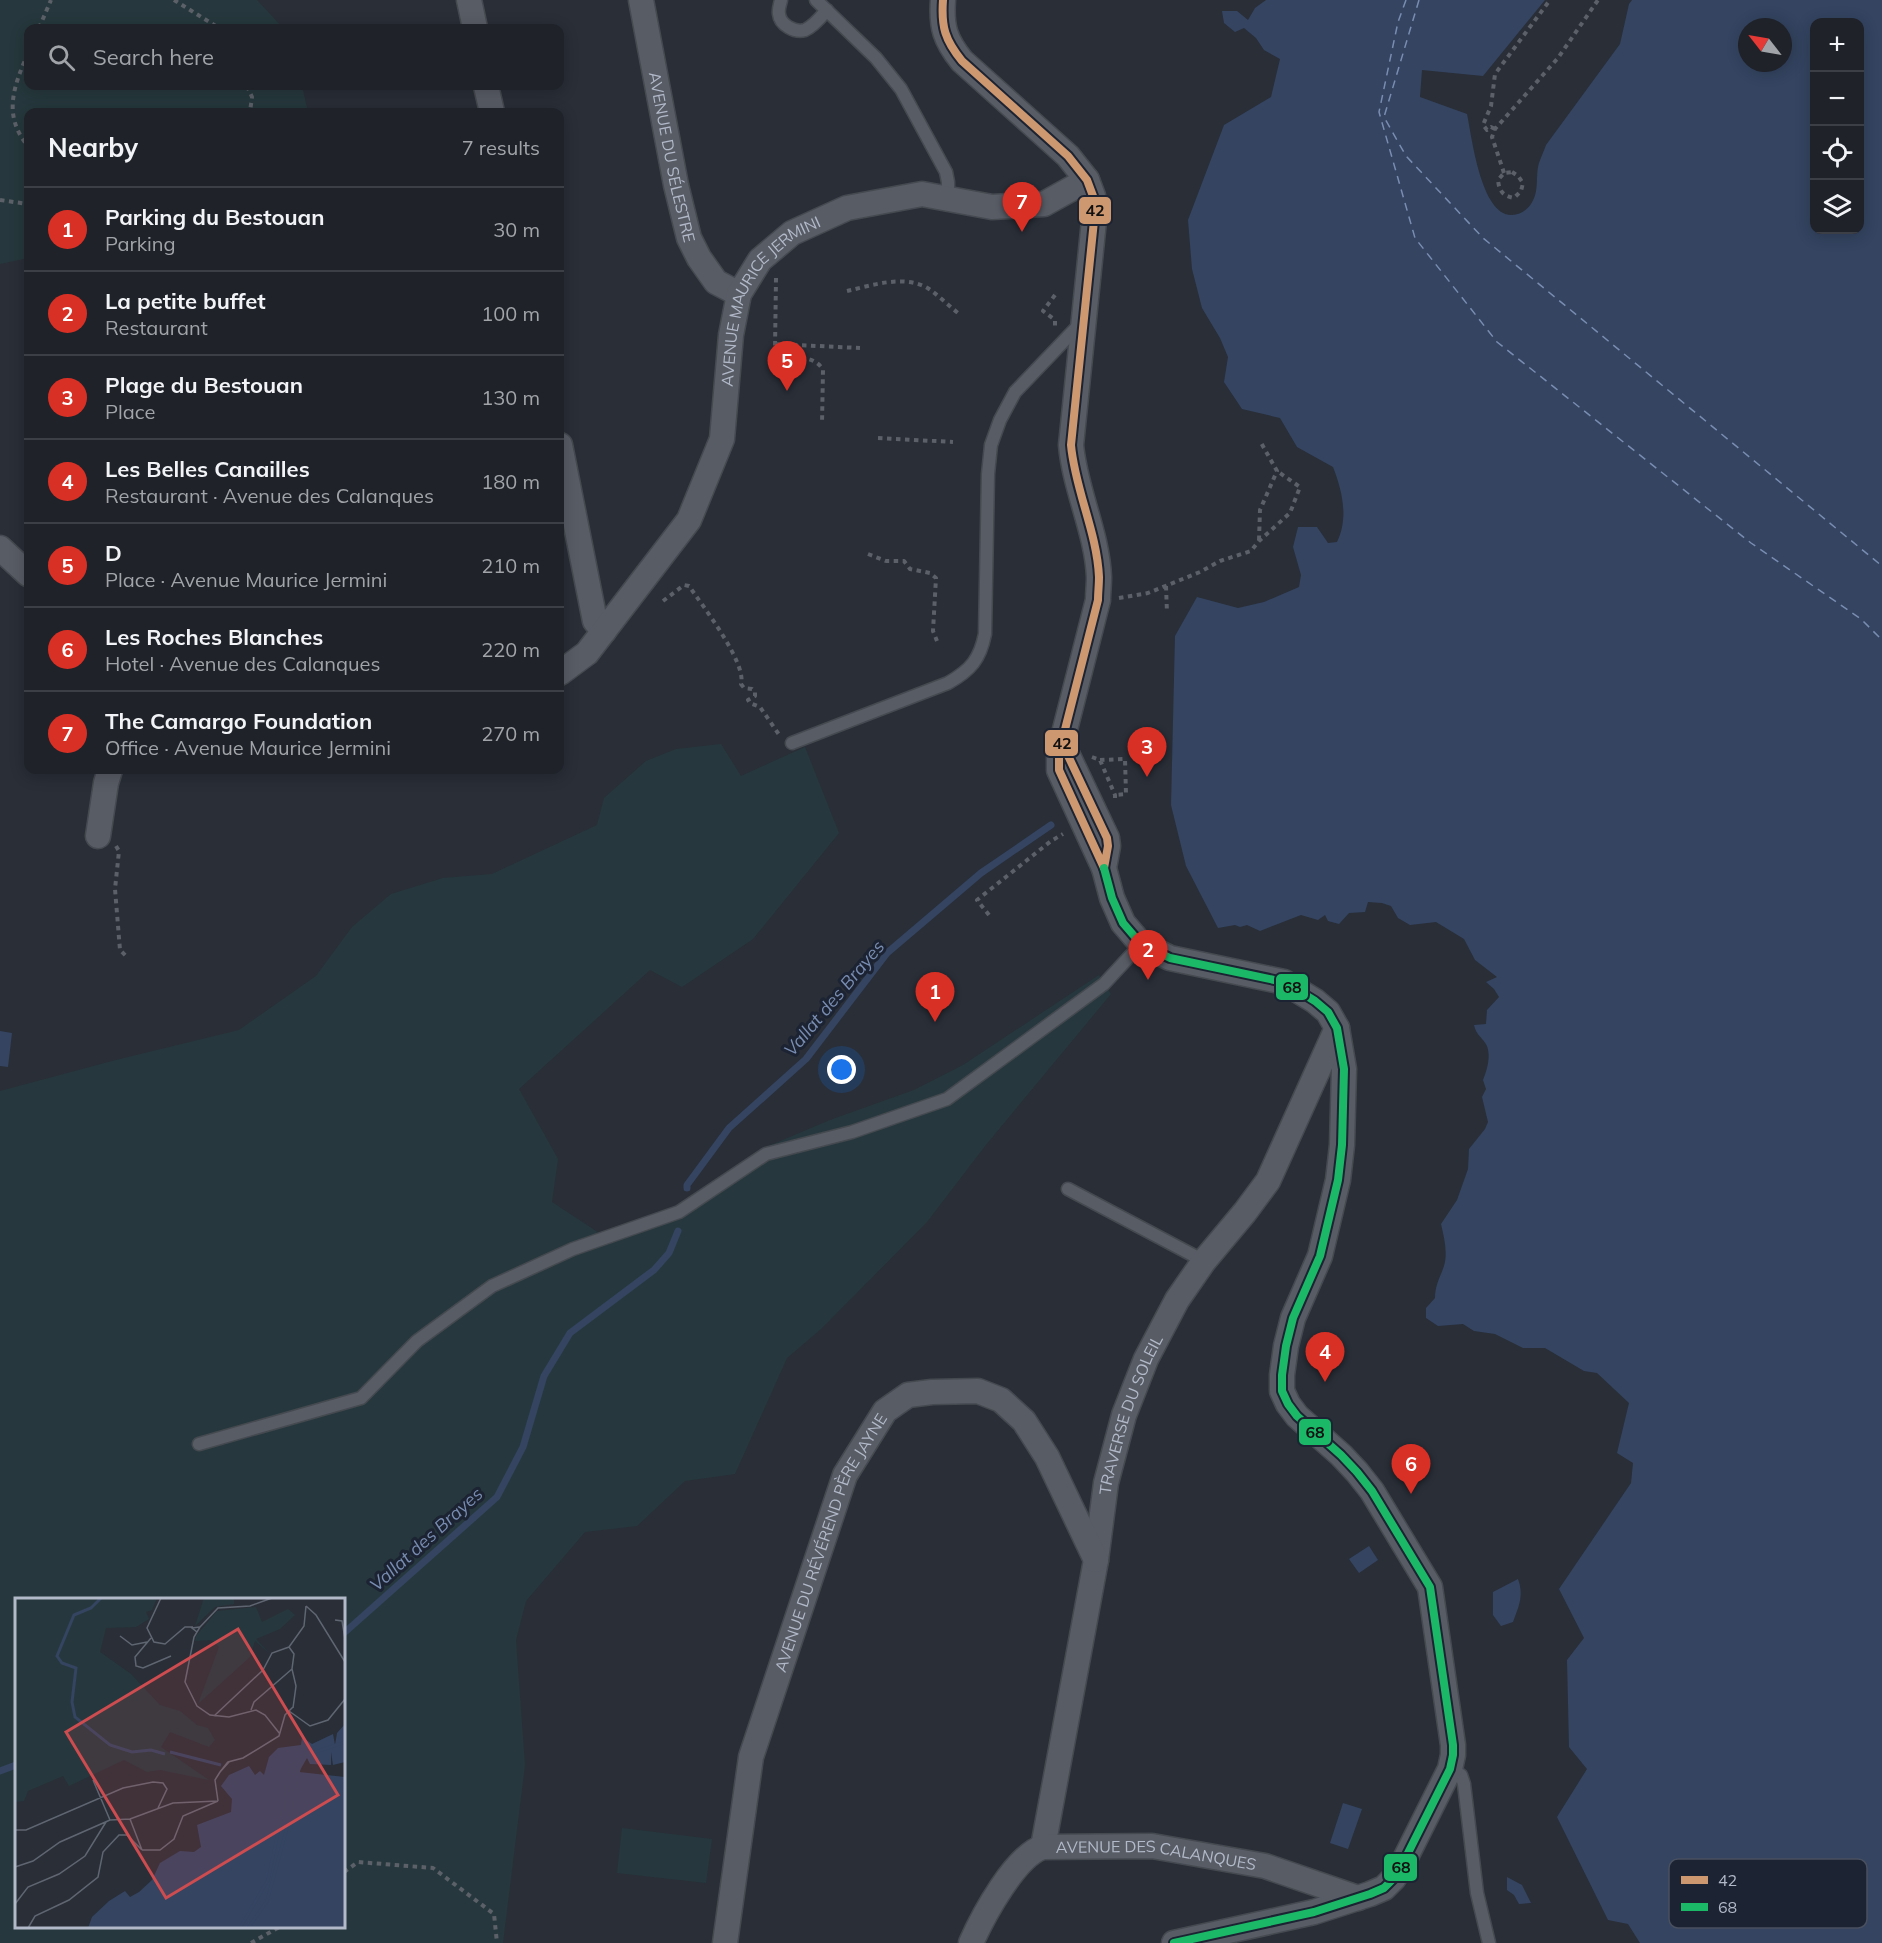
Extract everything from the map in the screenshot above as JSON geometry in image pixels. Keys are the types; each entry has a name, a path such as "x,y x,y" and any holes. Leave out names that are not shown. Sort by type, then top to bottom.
{"street":[{"path":"469,0 474,24"},
{"name":"AVENUE DU SÉLESTRE","path":"641,0 676,185 689,238 699,258 717,282 739,294"},
{"path":"943,0 941,18 949,45 962,61 1068,156 1087,180 1093,196 1095,211 1071,445 1073,464 1096,556 1099,578 1098,600 1058,761 1059,770 1104,868 1112,898 1123,923 1141,944 1170,958 1284,982 1328,1012 1337,1028 1344,1069 1342,1145 1338,1180 1320,1256 1293,1318 1286,1346 1282,1391 1288,1404 1298,1416 1357,1472 1378,1501 1430,1587 1452,1734 1453,1755 1450,1769 1394,1878 1384,1888 1314,1912 1174,1943"},
{"path":"487,90 491,108"},
{"name":"AVENUE MAURICE JERMINI","path":"564,670 587,653 689,520 722,439 731,335 739,294 760,260 792,233 847,208 922,194 992,207 1044,204 1087,180"},
{"path":"564,465 595,621 604,631"},
{"path":"0,548 24,570"},
{"path":"98,836 109,774"},
{"name":"TRAVERSE DU SOLEIL","path":"1043,1847 1096,1560 1106,1483 1124,1415 1146,1359 1177,1300 1204,1261 1268,1181 1337,1028"},
{"name":"AVENUE DU RÉVÉREND PÈRE JAYNE","path":"725,1943 751,1757 845,1475 885,1411 908,1395 932,1392 978,1391 1001,1400 1024,1421 1047,1457 1096,1560"},
{"name":"AVENUE DES CALANQUES","path":"971,1943 991,1905 1017,1866 1036,1849 1043,1847 1152,1846 1265,1866 1358,1898"},
{"name":"AVENUE DES CALANQUES","path":"1283,1872 1305,1891 1314,1912"}],"lane":[{"path":"781,0 778,8 779,16 783,23 797,31 806,29 827,10"},
{"path":"816,0 876,58 901,89 946,172 948,199"},
{"path":"792,743 948,683 964,674 974,663 982,650 985,634 988,474 991,445 1000,420 1015,392 1083,321"},
{"path":"199,1444 361,1398 417,1341 492,1286 573,1249 679,1212 766,1154 852,1132 947,1099 1104,984 1141,944"},
{"path":"1068,1189 1204,1261"},
{"path":"1450,1769 1461,1775 1464,1784 1477,1893 1489,1943"}],"path":[{"path":"41,24 51,0"},
{"path":"174,0 213,24"},
{"path":"1495,129 1491,127 1487,130 1483,125 1491,106 1495,74 1550,0"},
{"path":"1504,173 1492,137 1495,129 1558,58 1598,0"},
{"path":"24,63 12,108 20,136 24,141"},
{"path":"249,90 252,97 251,108"},
{"path":"1512,172 1522,183 1521,191 1514,198 1506,196 1499,189 1498,180 1504,173 1512,172"},
{"path":"0,200 24,203"},
{"path":"771,251 776,273 775,344 777,352 781,355 816,361 821,365 823,369 822,424"},
{"path":"848,291 890,282 913,282 929,289 958,313"},
{"path":"1051,330 1055,326 1055,320 1043,311 1055,295"},
{"path":"775,344 860,348"},
{"path":"878,438 953,442"},
{"path":"1113,600 1148,593 1200,572 1220,561 1251,551 1290,513 1300,487 1277,471 1260,441"},
{"path":"1259,541 1260,510 1277,471"},
{"path":"868,554 886,561 904,561 910,569 930,573 936,578 933,631 937,641"},
{"path":"663,601 684,585 689,586 738,662 743,676 741,684 744,688 755,692 755,696 748,700 760,708 767,717"},
{"path":"1166,586 1167,613"},
{"path":"1100,760 1125,759 1125,794 1114,795"},
{"path":"989,915 977,900 1063,834"},
{"path":"98,836 116,845 119,851 115,890 120,950 128,958"},
{"path":"345,1871 358,1862 433,1868 494,1914 497,1943"},
{"path":"251,1943 277,1928"}],"shaded area":[{"path":"0,0 257,0 279,24 24,24 24,90 303,90 307,108 24,108 24,259 0,264"},
{"path":"721,744 741,776 805,747 839,833 753,939 682,987 650,970 519,1089 558,1159 552,1202 599,1233 676,1206 764,1148 830,1120 914,1090 963,1065 1099,975 1111,994 985,1146 927,1222 821,1329 787,1358 735,1474 685,1481 637,1526 585,1532 526,1601 516,1640 525,1765 503,1943 0,1943 0,1091 239,1030 316,976 352,927 391,894 443,878 492,874 597,825 604,798 646,761 676,749"},
{"path":"622,1828 712,1839 706,1883 617,1873"}],"water":[{"path":"1266,0 1545,0 1483,76 1422,70 1420,97 1467,114 1475,157 1485,190 1501,212 1512,215 1523,212 1534,199 1539,163 1546,145 1620,44 1629,4 1632,0 1882,0 1882,1943 1640,1943 1628,1924 1608,1920 1557,1817 1587,1769 1569,1747 1567,1660 1584,1638 1559,1589 1631,1483 1633,1463 1617,1453 1629,1403 1597,1373 1584,1371 1545,1348 1523,1348 1495,1334 1474,1331 1463,1324 1438,1326 1426,1318 1426,1308 1435,1298 1446,1256 1441,1224 1457,1200 1468,1169 1469,1149 1488,1122 1482,1097 1486,1089 1483,1080 1489,1055 1487,1046 1474,1025 1486,1024 1487,1010 1499,997 1486,982 1497,977 1475,960 1464,939 1436,922 1410,925 1398,918 1391,906 1382,903 1368,902 1365,912 1349,913 1339,924 1328,921 1325,915 1318,920 1301,915 1260,931 1247,925 1218,928 1186,866 1171,805 1175,636 1197,597 1238,608 1264,602 1299,587 1301,575 1293,547 1298,527 1317,527 1328,543 1337,542 1343,523 1343,504 1333,467 1297,447 1280,418 1242,409 1224,382 1228,357 1220,338 1202,308 1192,269 1188,220 1224,125 1271,97 1280,59 1264,50 1256,38 1244,28 1235,32 1224,23 1222,11 1237,11 1248,20 1255,8"},
{"path":"0,1031 12,1033 8,1067 0,1066"},
{"path":"1369,1546 1378,1560 1359,1573 1349,1559"},
{"path":"1518,1579 1521,1595 1517,1611 1513,1622 1501,1626 1493,1615 1493,1592"},
{"path":"1343,1803 1362,1809 1348,1849 1330,1843"},
{"path":"1507,1877 1522,1885 1531,1903 1519,1904 1514,1895 1507,1890"}],"waterway":[{"name":"Vallat des Brayes","path":"687,1188 729,1128 806,1059 887,953 981,873 1051,825"},
{"name":"Vallat des Brayes","path":"345,1632 497,1497 523,1447 544,1376 570,1333 654,1270 669,1253 678,1231"},
{"name":"Vallat des Brayes","path":"0,1771 15,1765"}],"ferry route":[{"path":"1406,0 1398,22 1379,112 1415,238 1497,342 1751,543 1861,619 1882,640"},
{"path":"1419,0 1384,117 1406,156 1483,238 1882,566"}],"transit line":[{"name":"42","path":"943,0 945,33 962,61 1068,156 1087,180 1093,196 1095,211 1071,445 1097,560 1098,600 1059,753 1059,770 1104,868 1107,838 1062,743"},
{"name":"68","path":"1104,868 1112,898 1123,923 1141,944 1170,958 1284,982 1328,1012 1337,1028 1344,1069 1342,1145 1338,1180 1320,1256 1293,1318 1286,1346 1282,1391 1297,1416 1341,1455 1372,1491 1430,1587 1453,1745 1450,1769 1402,1865 1384,1888 1314,1912 1174,1943"}],"place":[{"name":"The Camargo Foundation","path":"1022,232"},
{"name":"D","path":"787,391"},
{"name":"Plage du Bestouan","path":"1147,777"},
{"name":"La petite buffet","path":"1148,980"},
{"name":"Parking du Bestouan","path":"935,1022"},
{"name":"Les Belles Canailles","path":"1325,1382"},
{"name":"Les Roches Blanches","path":"1411,1494"}]}
